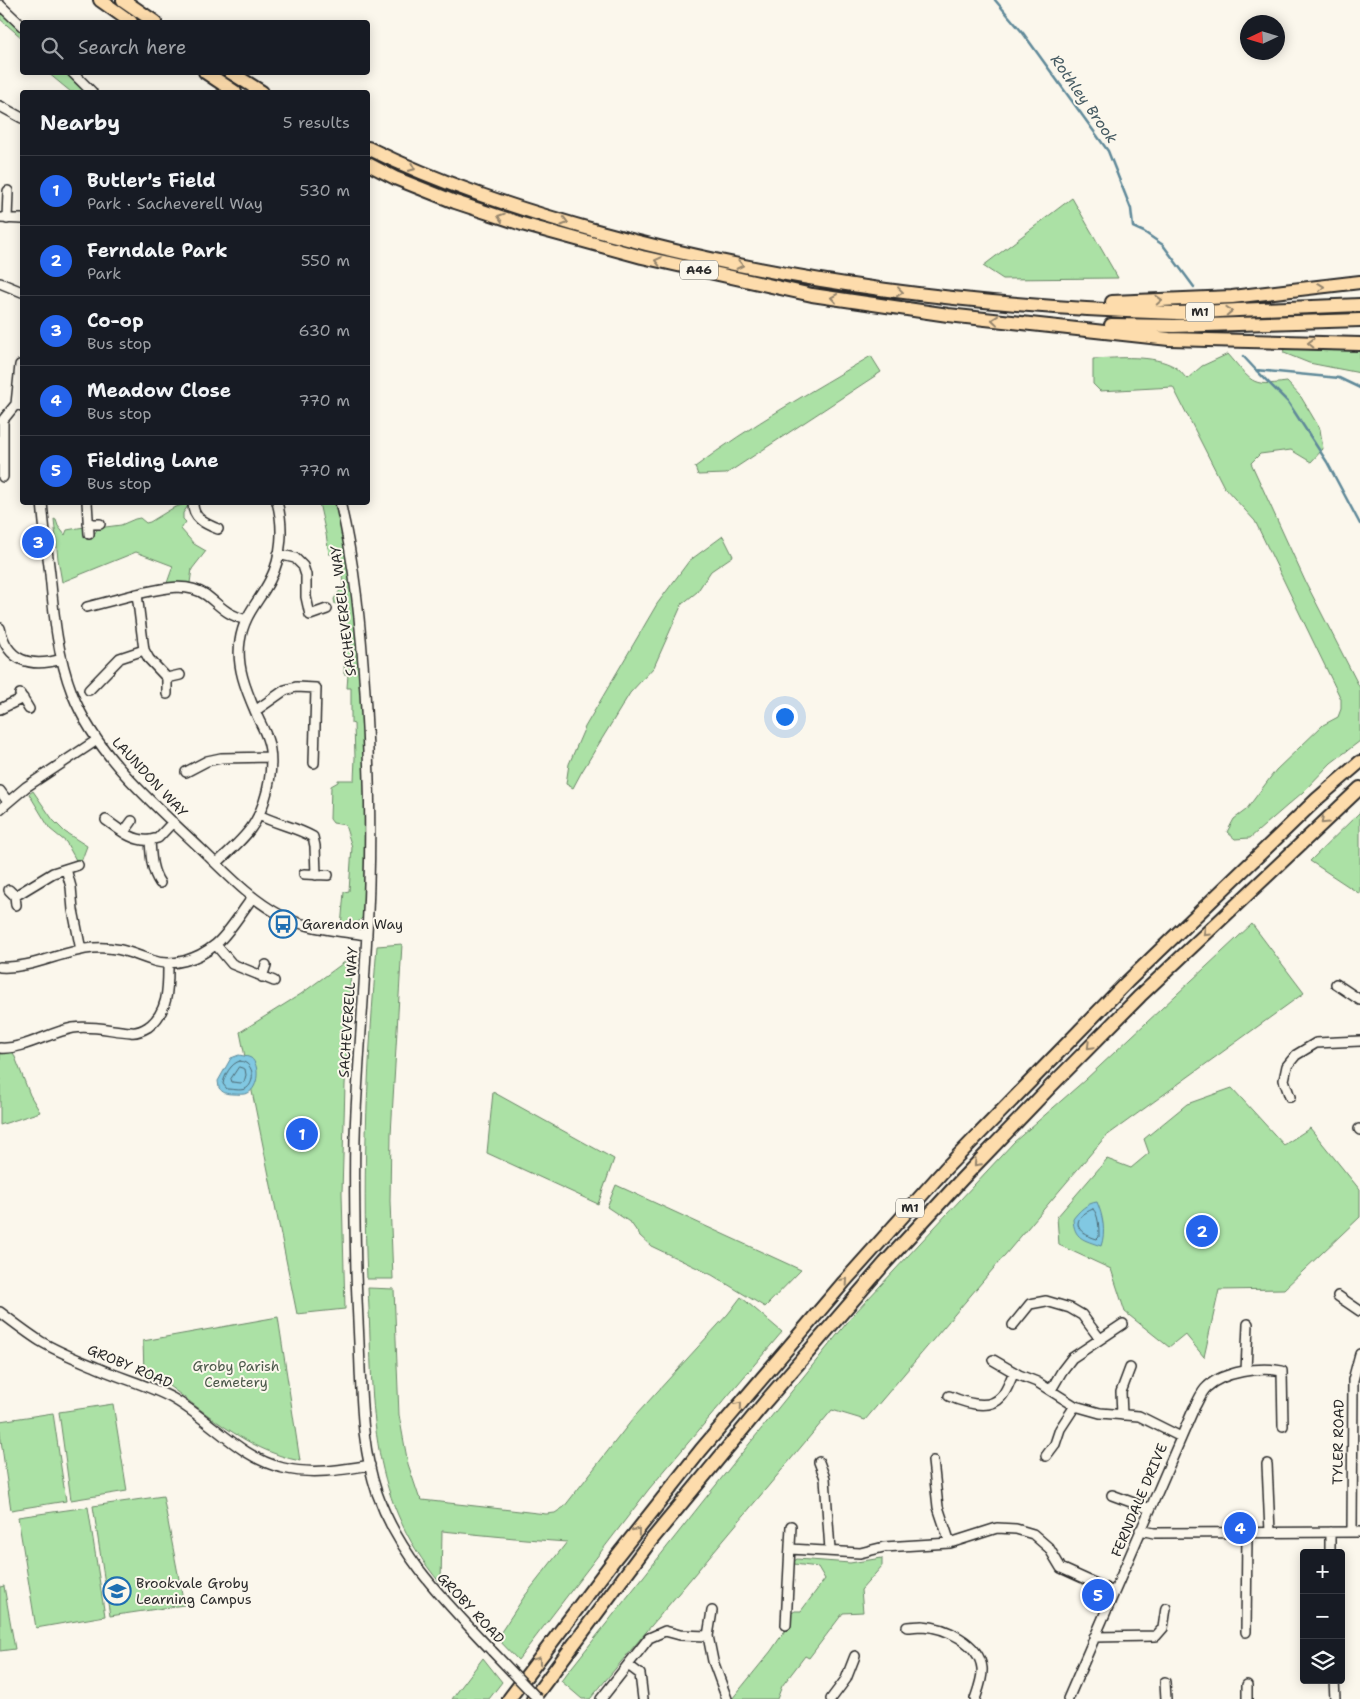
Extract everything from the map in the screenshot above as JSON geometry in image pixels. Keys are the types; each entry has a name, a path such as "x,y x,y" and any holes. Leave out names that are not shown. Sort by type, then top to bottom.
{"highway":[{"path":"100,0 128,20"},
{"path":"123,0 152,20"},
{"path":"209,75 233,90"},
{"path":"235,75 259,90"},
{"name":"A46","path":"370,149 445,182 528,212 689,254 802,278 877,290 1040,305"},
{"name":"A46","path":"370,165 395,178 465,205 522,224 642,257 812,295 948,315 1043,324"},
{"path":"1040,305 1232,297 1360,282"},
{"name":"M1","path":"1040,305 1179,313 1360,305"},
{"name":"M1","path":"1043,324 1174,326 1360,320"},
{"path":"1043,324 1169,339 1360,344"},
{"name":"M1","path":"509,1699 616,1556 700,1450 844,1282 946,1168 1127,982 1316,799 1360,762"},
{"name":"M1","path":"533,1699 649,1543 766,1401 885,1263 962,1179 1133,1003 1360,788"}],"street":[{"path":"0,5 20,24"},
{"path":"75,75 90,90"},
{"path":"0,106 20,117"},
{"path":"8,191 3,218 20,219"},
{"path":"0,283 20,291"},
{"path":"3,477 3,420 20,405 20,365"},
{"name":"LAUNDON WAY","path":"42,505 55,631 72,692 97,740 121,770 253,897 283,917 322,928 367,935"},
{"path":"87,505 88,529 100,524"},
{"path":"193,505 192,510 196,516 203,522 218,529"},
{"path":"216,863 255,824 266,794 270,757 267,739 241,676 240,641 246,620 256,600 270,580 278,554 281,524 278,505"},
{"name":"SACHEVERELL WAY","path":"341,505 352,555 356,584 365,690 370,802 367,935 356,1113 354,1189 362,1421 370,1465"},
{"path":"278,554 295,558 303,566 306,575 306,597 310,615 327,609"},
{"path":"87,607 137,594 180,586 192,588 204,594 229,615 246,620"},
{"path":"137,594 144,650 149,660 167,678 167,694"},
{"path":"102,603 105,612"},
{"path":"0,628 5,644 14,656 36,663 47,663 62,659"},
{"path":"89,690 120,658 144,650"},
{"path":"167,678 180,675"},
{"path":"97,683 104,691"},
{"path":"255,711 285,690 296,687 316,688 314,763"},
{"path":"0,709 21,696 29,709"},
{"path":"0,809 26,787 97,740"},
{"path":"186,772 206,757 270,757"},
{"path":"0,791 8,802"},
{"path":"259,815 271,822 299,830 313,837 316,846 316,875"},
{"path":"106,820 142,841 158,838 173,822"},
{"path":"124,832 132,821"},
{"path":"150,840 152,865 155,876 160,883"},
{"path":"13,897 53,873 78,865"},
{"path":"66,869 71,887 73,910 81,950"},
{"path":"304,874 328,875"},
{"path":"0,967 23,966 81,950 116,948 152,961 168,964 199,956 216,944 253,897"},
{"path":"216,944 232,964 274,981"},
{"path":"0,1048 16,1047 56,1032 74,1028 86,1027 133,1033 142,1031 158,1019 164,1009 168,990 168,964"},
{"path":"262,977 266,965"},
{"path":"1336,984 1360,1000"},
{"path":"1290,1097 1284,1080 1287,1066 1296,1054 1316,1043 1360,1041"},
{"path":"1338,1296 1360,1311"},
{"path":"1013,1325 1030,1304 1046,1301 1070,1308 1082,1315 1100,1339"},
{"name":"GROBY ROAD","path":"0,1312 42,1342 88,1364 172,1398 248,1453 267,1463 282,1468 312,1472 370,1465 377,1492 391,1525 417,1568 453,1612 538,1699"},
{"path":"1051,1390 1072,1358 1123,1324"},
{"path":"1246,1371 1248,1324"},
{"name":"TYLER ROAD","path":"1356,1531 1356,1441 1353,1380 1360,1355"},
{"path":"993,1360 1037,1382 1075,1406 1100,1413 1138,1416 1181,1437"},
{"path":"1122,1415 1121,1392 1130,1368"},
{"name":"FERNDALE DRIVE","path":"1068,1699 1181,1437 1194,1408 1206,1388 1230,1374 1271,1369 1282,1372 1283,1426"},
{"path":"949,1396 973,1405 997,1400 1002,1397 1014,1372"},
{"path":"1046,1456 1055,1444 1060,1429 1075,1406"},
{"path":"933,1461 938,1507 950,1543"},
{"path":"819,1462 825,1478 830,1550"},
{"path":"1267,1464 1270,1532"},
{"path":"1112,1495 1150,1509"},
{"path":"786,1625 791,1526"},
{"path":"790,1549 860,1553 884,1547 950,1543 997,1528 1016,1529 1033,1534 1049,1548 1061,1568 1114,1592"},
{"path":"1140,1530 1154,1533 1356,1531"},
{"path":"1330,1532 1330,1549"},
{"path":"1246,1632 1247,1533"},
{"path":"1094,1637 1156,1636 1163,1628 1166,1608"},
{"path":"712,1611 708,1636 713,1661 727,1699"},
{"path":"906,1627 924,1626 942,1630 967,1642 979,1657 982,1670 976,1699"},
{"path":"601,1699 649,1638 665,1631 680,1635 708,1636"},
{"path":"831,1699 846,1679 856,1656"},
{"path":"628,1665 640,1674 643,1699"},
{"path":"846,1679 853,1686"},
{"path":"1165,1682 1166,1699"},
{"path":"1334,1684 1335,1699"},
{"path":"1246,1685 1247,1699"}],"green space":[{"path":"0,11 20,30 20,36 0,19"},
{"path":"50,75 67,75 83,90 69,90"},
{"path":"1072,198 1118,278 1003,279 983,266"},
{"path":"1283,346 1360,350 1360,373 1309,363 1284,353"},
{"path":"1228,354 1252,380 1265,384 1287,382 1301,397 1320,429 1323,449 1311,462 1291,450 1260,454 1251,463 1306,583 1360,688 1360,741 1331,763 1303,792 1250,838 1235,839 1227,832 1234,819 1246,810 1276,770 1323,725 1338,717 1341,709 1341,699 1255,521 1224,487 1173,387 1100,391 1093,384 1093,359 1146,358 1156,360 1175,367 1187,379 1202,366"},
{"path":"871,356 881,372 726,474 698,475 695,467 716,452 782,409"},
{"path":"188,505 183,513 183,519 186,522 181,529 194,544 206,551 192,569 190,583 167,583 173,566 136,552 62,582 54,519 65,535 67,530 84,527 86,537 93,536 98,528 121,525 135,519 140,518 146,523 150,522 173,508"},
{"path":"319,505 335,505 348,561 357,634 365,762 364,912 363,917 352,927 341,927 344,892 349,891 352,847 345,825 333,823 330,819 331,786 338,782 338,780 354,780 354,724 351,723 351,688 347,688 348,674 344,674 345,643 347,643 346,627 339,603 335,604 334,599 343,586 341,563 338,554 329,554"},
{"path":"723,536 733,556 711,571 697,592 682,604 654,667 630,693 573,788 566,784 569,764 585,727 657,604 689,561"},
{"path":"33,791 53,820 65,832 87,846 81,862 77,862 66,842 50,829 29,794"},
{"path":"1360,812 1360,894 1310,861"},
{"path":"1252,924 1304,993 1105,1137 865,1420 832,1410 590,1699 582,1699 561,1681 854,1314 1014,1142 1085,1080"},
{"path":"402,944 391,1134 390,1201 393,1279 367,1279 365,1196 367,1112 377,946"},
{"path":"346,961 351,968 342,1193 345,1309 297,1314 240,1032 301,994"},
{"path":"13,1052 30,1095 40,1112 0,1125 0,1053"},
{"path":"1232,1088 1284,1145 1310,1128 1360,1190 1360,1217 1284,1289 1219,1290 1204,1357 1185,1334 1169,1347 1125,1312 1111,1269 1059,1245 1057,1217 1107,1159 1131,1168 1149,1153 1144,1139 1187,1104"},
{"path":"493,1092 614,1159 598,1204 487,1153"},
{"path":"616,1185 801,1270 765,1307 712,1275 651,1246 640,1236 631,1223 607,1207"},
{"path":"368,1288 394,1289 399,1415 408,1464 419,1497 422,1500 546,1514 555,1513 564,1507 636,1415 728,1314 741,1297 782,1332 649,1489 518,1660 497,1638 524,1597 567,1542 442,1531 441,1584 416,1550 398,1515 386,1480 378,1444 373,1406"},
{"name":"Groby Parish Cemetery","path":"278,1317 300,1461 280,1456 243,1438 158,1378 144,1373 143,1341"},
{"path":"113,1404 127,1491 71,1500 59,1412"},
{"path":"53,1413 66,1501 11,1510 0,1421"},
{"path":"163,1496 184,1605 110,1616 93,1506"},
{"path":"88,1507 105,1616 36,1628 18,1517"},
{"path":"882,1558 882,1566 861,1590 863,1612 843,1613 809,1658 805,1656 782,1686 777,1699 732,1699 771,1651 788,1626 790,1614 795,1611 801,1611 825,1579 818,1567 794,1564 794,1561 797,1559 850,1563"},
{"path":"4,1586 15,1649 0,1651 0,1587"},
{"path":"483,1658 502,1682 489,1699 452,1699"}],"water":[{"path":"239,1055 250,1057 254,1061 257,1071 256,1081 252,1090 246,1094 225,1093 219,1088 218,1081 231,1058"},
{"path":"1097,1202 1103,1224 1101,1246 1081,1238 1075,1231 1073,1219 1084,1208"}],"waterway":[{"name":"Rothley Brook","path":"995,0 1023,33 1108,151 1131,209 1133,227 1163,245 1194,287"},
{"name":"Rothley Brook","path":"1243,356 1256,370 1339,378 1360,388"},
{"name":"Rothley Brook","path":"1256,370 1288,402 1327,462 1360,524"}],"place":[{"name":"Co-op","path":"38,542"},
{"name":"Garendon Way","path":"283,924"},
{"name":"Butler's Field","path":"302,1134"},
{"name":"Ferndale Park","path":"1202,1231"},
{"name":"Meadow Close","path":"1240,1528"},
{"name":"Brookvale Groby Learning Campus","path":"117,1591"},
{"name":"Fielding Lane","path":"1098,1595"}]}
